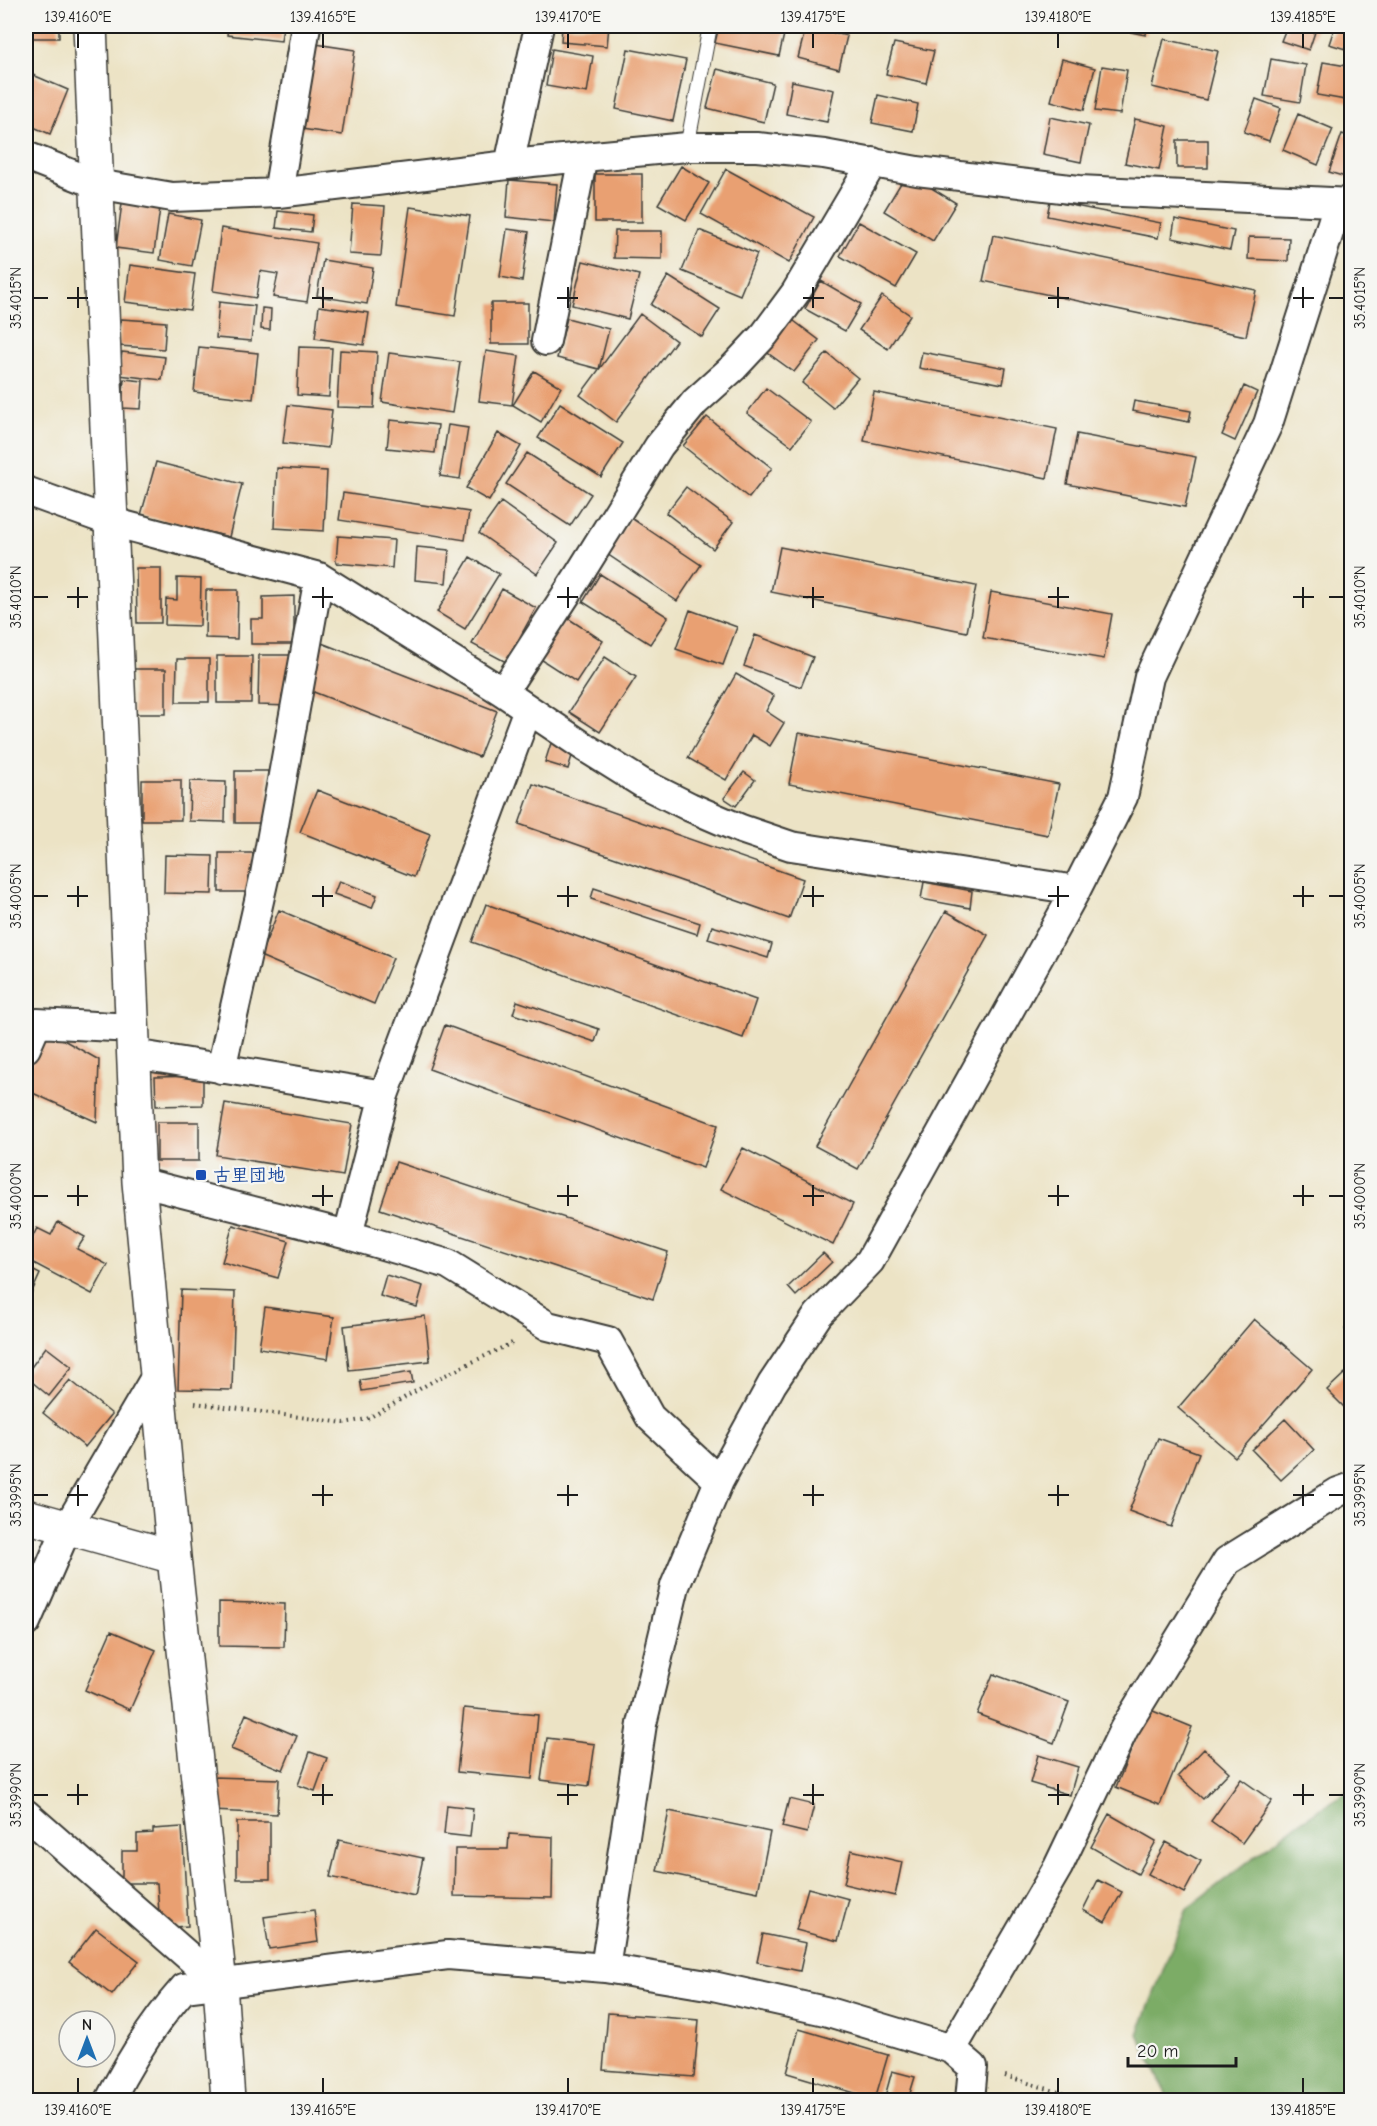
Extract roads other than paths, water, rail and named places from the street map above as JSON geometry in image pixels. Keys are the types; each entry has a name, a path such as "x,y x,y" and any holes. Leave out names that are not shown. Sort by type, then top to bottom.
{"street":[{"path":"90,26 140,1182 157,1387 220,1984 228,2100"},
{"path":"278,193 306,26"},
{"path":"509,165 539,26"},
{"path":"26,156 97,184 172,197 278,193 509,165 687,147 757,147 824,154 917,171 1079,190 1345,203 1268,424 1149,677 1123,797 1076,890 870,1260 818,1315 772,1384 719,1481 675,1586 642,1724 605,1968"},
{"path":"546,341 583,158"},
{"path":"503,692 659,446 695,402 734,367 765,334 796,292 873,162"},
{"path":"26,491 111,522 319,577 503,692 642,783 741,829 790,846 1076,890"},
{"path":"221,1069 265,874 319,577"},
{"path":"348,1235 384,1095 528,709"},
{"path":"26,1048 38,1023 133,1041 221,1069 384,1095"},
{"path":"140,1182 348,1235 448,1264 548,1326 608,1341 650,1417 719,1481"},
{"path":"26,1622 67,1528 157,1387"},
{"path":"970,2100 962,2058 1124,1729 1227,1561 1338,1492 1352,1487"},
{"path":"26,1516 174,1557"},
{"path":"26,1814 220,1984"},
{"path":"110,2100 166,2008 184,1988 448,1955 605,1968 713,1986 825,2011 962,2058"}],"lane":[{"path":"687,147 710,26"}],"place":[{"name":"古里団地","path":"201,1175"}]}
